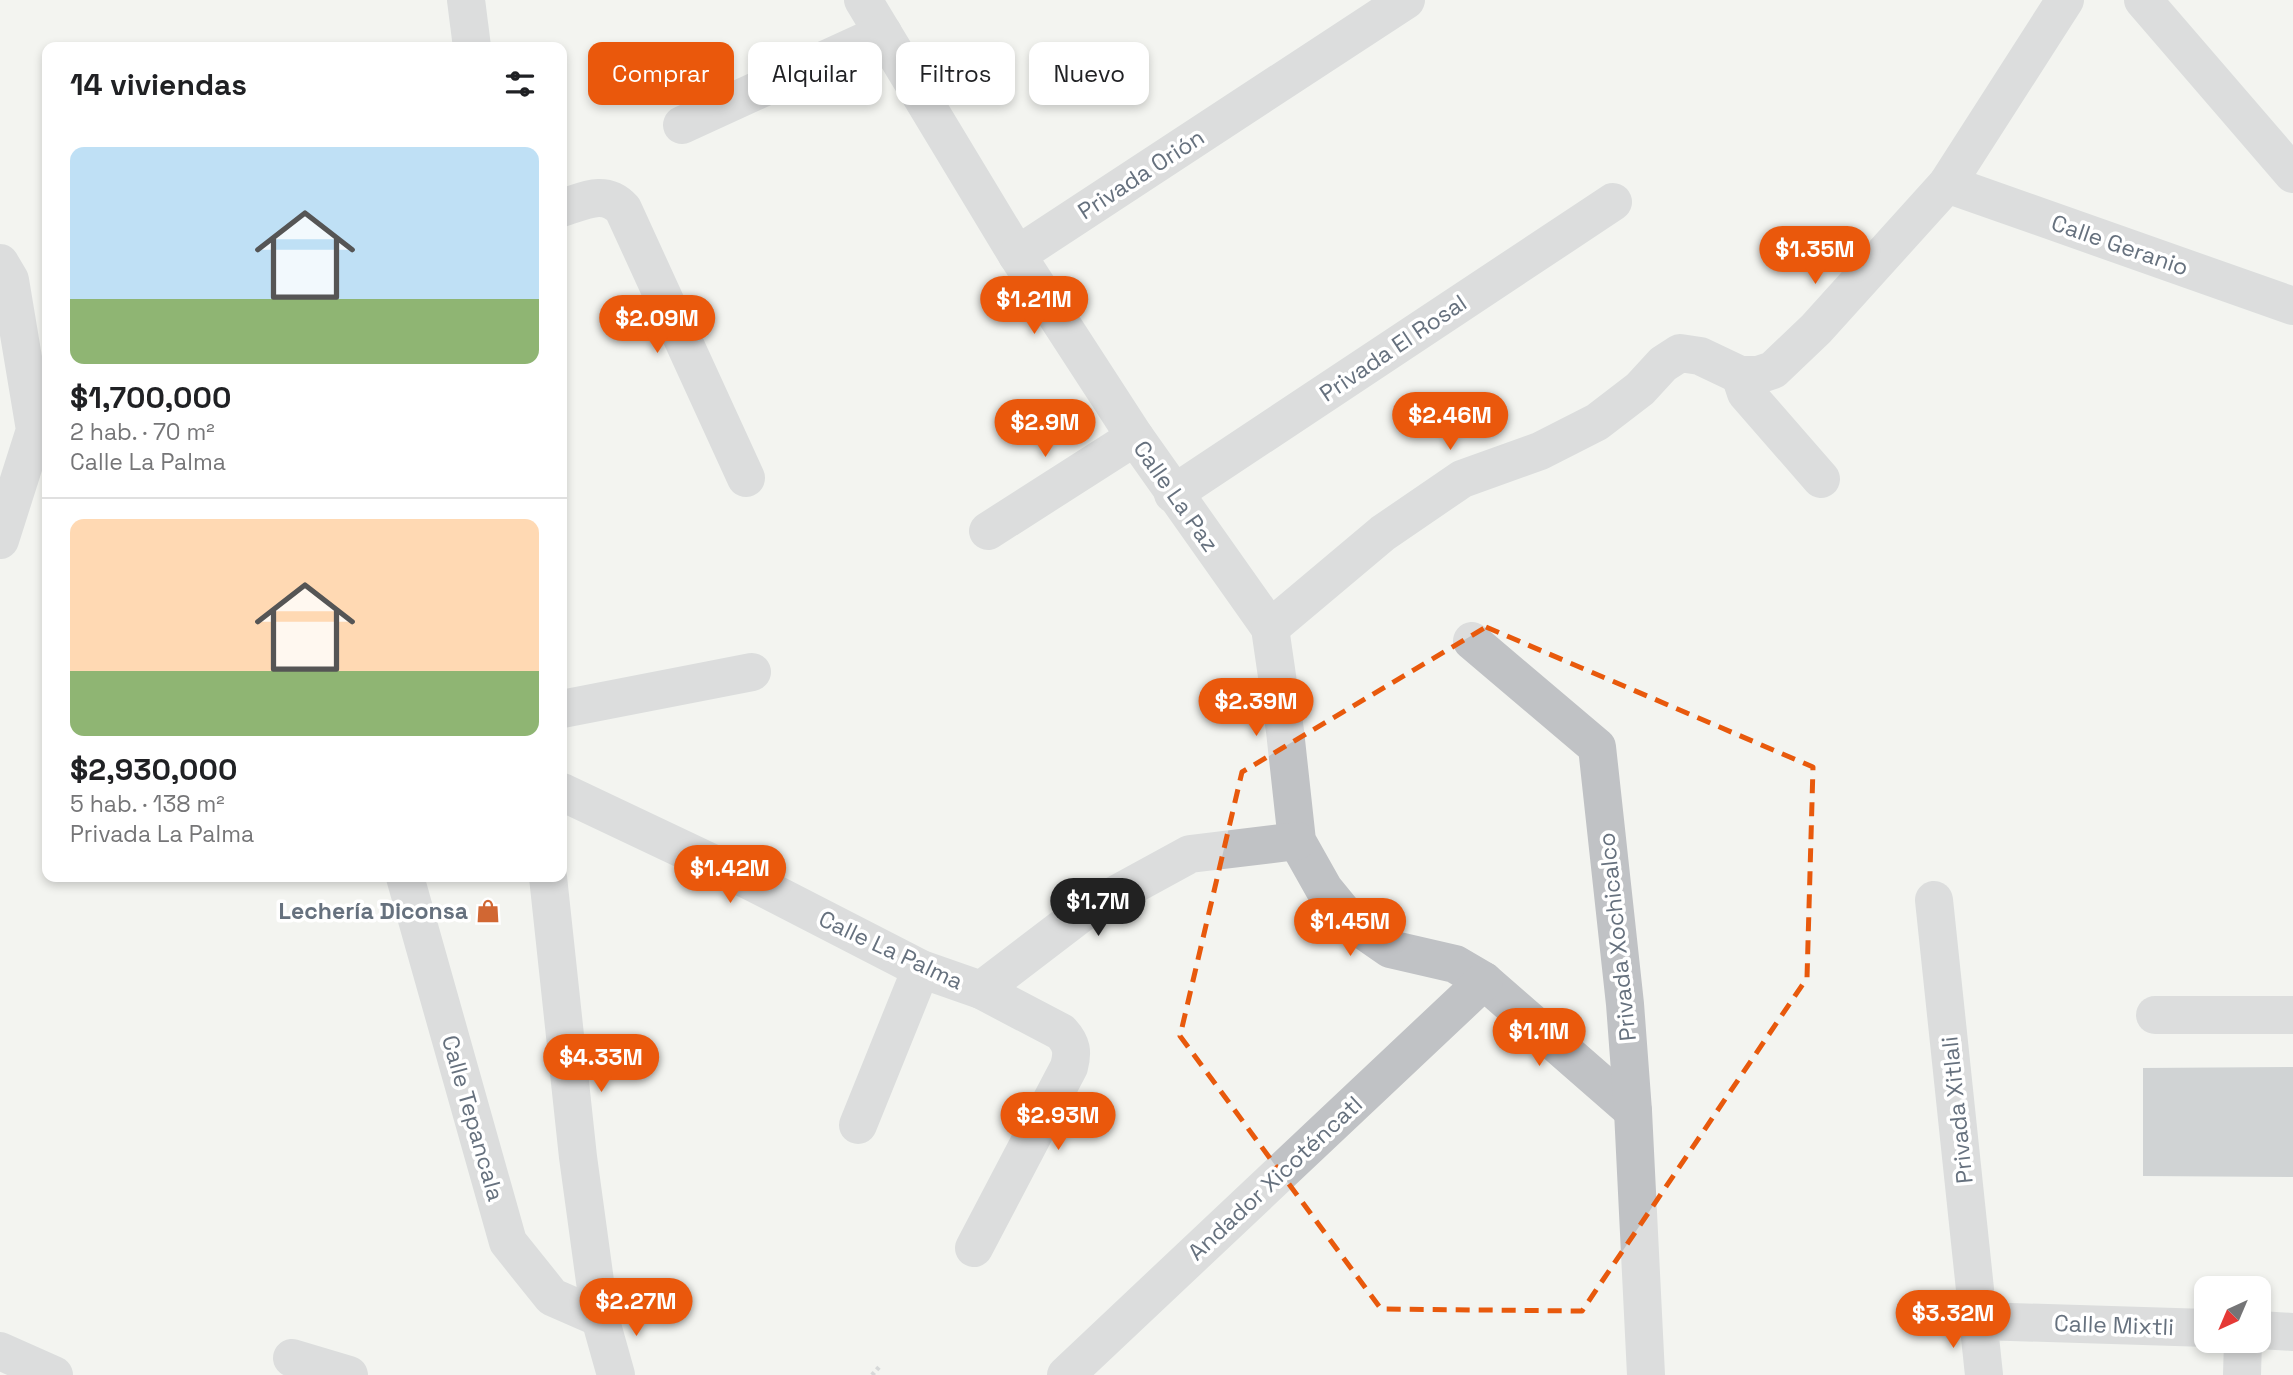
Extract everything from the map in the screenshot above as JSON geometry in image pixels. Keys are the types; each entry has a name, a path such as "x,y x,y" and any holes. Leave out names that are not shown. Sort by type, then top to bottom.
{"street":[{"path":"466,0 470,42"},
{"name":"Calle La Paz","path":"863,0 1017,255 1173,494 1270,628 1297,841"},
{"name":"Privada Orión","path":"1017,255 1406,0"},
{"path":"1270,628 1383,533 1462,479 1540,451 1597,422 1640,389 1663,365 1680,353 1700,356 1740,374 1758,375 1773,370 1816,329 1947,184 2065,0"},
{"path":"2143,0 2293,174"},
{"path":"682,125 883,33"},
{"name":"Calle Geranio","path":"1947,184 2293,306"},
{"path":"567,207 603,197 615,200 623,208 746,478"},
{"name":"Privada El Rosal","path":"1173,494 1613,202"},
{"path":"0,263 10,281 41,437 0,540"},
{"path":"1740,374 1746,393 1821,479"},
{"path":"988,531 1135,437"},
{"name":"Privada Xochicalco","path":"1472,642 1597,747 1625,1004 1646,1375"},
{"path":"567,708 752,672"},
{"name":"Calle La Palma","path":"567,794 752,882 921,969 981,990 1082,913 1191,854 1297,841"},
{"path":"1297,841 1324,889 1351,922 1390,949 1455,964 1484,981 1633,1111"},
{"name":"Calle Tepancala","path":"406,882 508,1242 552,1297 600,1318"},
{"path":"549,882 578,1157 600,1318 616,1375"},
{"name":"Privada Xitlali","path":"1934,900 1984,1375"},
{"path":"858,1125 921,969"},
{"name":"Andador Xicoténcatl","path":"1066,1375 1484,981"},
{"path":"974,1248 1069,1067 1072,1054 1070,1043 1061,1032 981,990"},
{"path":"2155,1015 2293,1015"},
{"name":"Calle Mixtli","path":"1980,1321 2194,1328"},
{"path":"2272,1331 2293,1332"},
{"path":"0,1350 54,1375"},
{"path":"2242,1375 2243,1353"},
{"path":"292,1358 349,1375"}],"path":[{"path":"872,1375 880,1366"}],"highlighted area":[{"path":"1486,627 1813,767 1807,978 1582,1311 1381,1309 1180,1036 1242,772"}],"building":[{"path":"2293,1067 2293,1177 2143,1176 2143,1068"}],"place":[{"name":"Lechería Diconsa","path":"488,911"}]}
